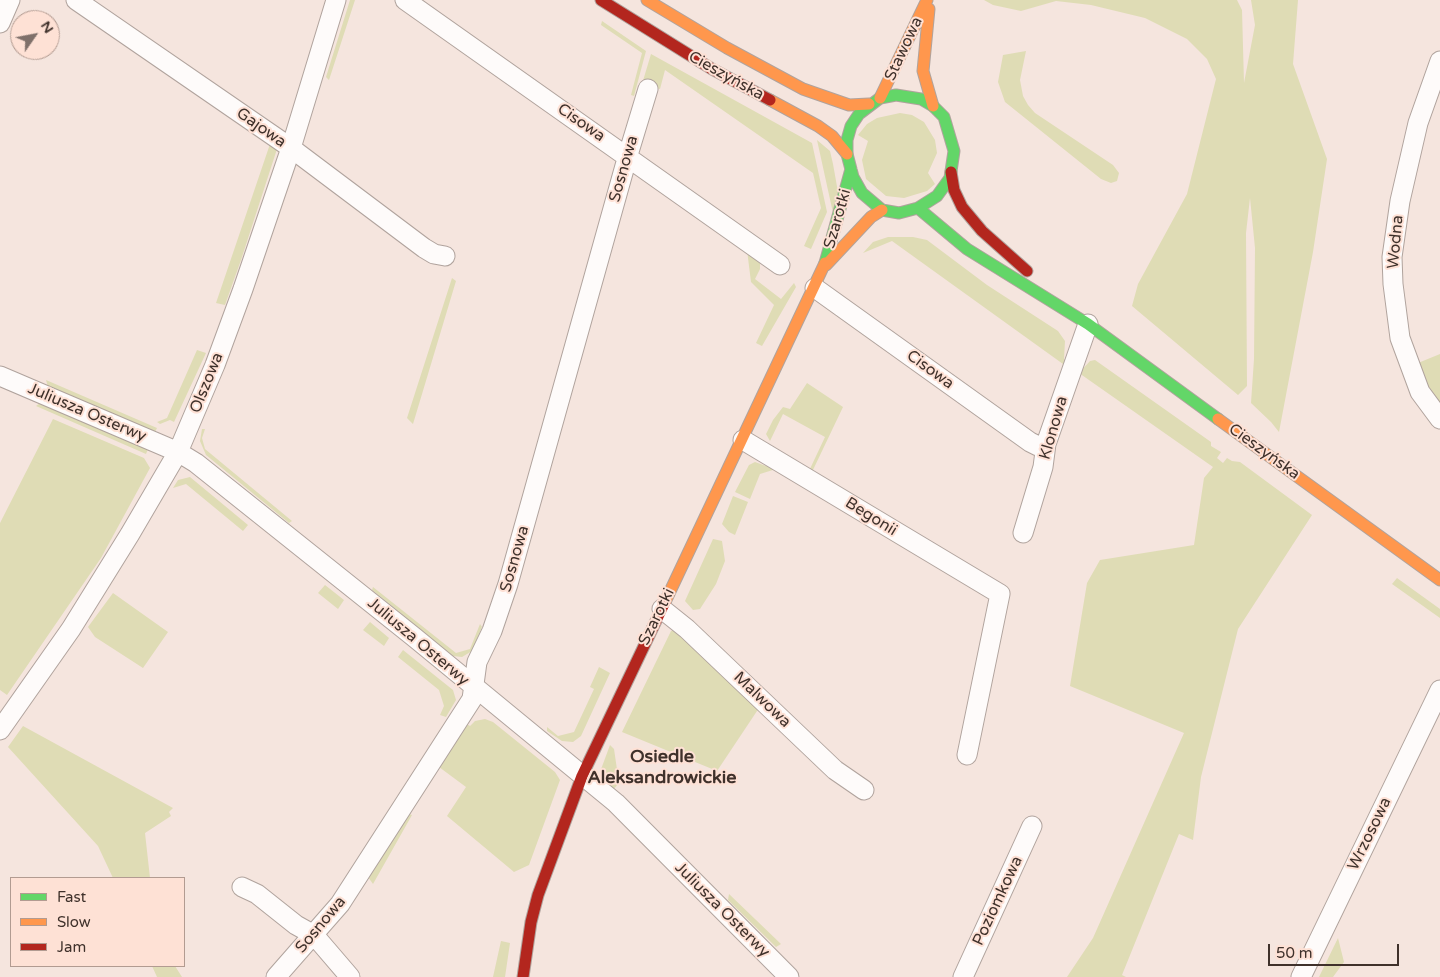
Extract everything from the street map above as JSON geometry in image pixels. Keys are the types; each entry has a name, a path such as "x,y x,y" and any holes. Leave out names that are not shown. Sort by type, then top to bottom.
{"main road":[{"name":"Cieszyńska","path":"601,0 657,38 818,126 832,136 847,154"},
{"name":"Cieszyńska","path":"648,0 727,48 803,88 849,105 869,104"},
{"name":"Stawowa","path":"880,98 928,0"},
{"name":"Stawowa","path":"928,0 923,71 933,106"},
{"path":"908,95 921,99 933,106 944,117 954,151 951,172 937,196 918,208 899,213 882,210 862,193 847,154 847,140 851,126 869,104 880,98 908,95"},
{"name":"Szarotki","path":"522,977 531,922 538,895 582,776 824,268 851,168"},
{"name":"Cieszyńska","path":"951,172 954,190 962,207 982,231 1088,324"},
{"name":"Cieszyńska","path":"918,208 967,249 1088,324 1440,580"},
{"name":"Szarotki","path":"824,268 871,217 882,210"}],"street":[{"path":"0,23 10,0"},
{"name":"Gajowa","path":"76,0 290,148 424,248 434,254 445,256"},
{"name":"Olszowa","path":"0,730 71,628 178,452 243,289 290,148 336,0"},
{"name":"Cisowa","path":"406,0 780,265"},
{"name":"Wodna","path":"1440,61 1434,93 1418,123 1398,208 1394,240 1393,284 1400,338 1408,365 1420,392 1440,419"},
{"name":"Sosnowa","path":"276,977 314,935 362,872 462,717 475,689 474,676 477,662 492,632 508,584 648,89"},
{"name":"Cisowa","path":"815,288 1030,442 1038,446 1046,444"},
{"name":"Klonowa","path":"1023,533 1043,466 1046,444 1088,324"},
{"name":"Juliusza Osterwy","path":"0,376 178,452 196,463 414,637 616,803 789,977"},
{"name":"Begonii","path":"743,440 1000,594 967,755"},
{"name":"Malwowa","path":"662,609 687,629 835,770 864,790"},
{"name":"Wrzosowa","path":"1301,977 1440,690"},
{"name":"Poziomkowa","path":"963,977 1032,826"},
{"path":"242,887 258,894 296,925 314,935 350,977"}],"shaded area":[{"path":"350,0 355,0 329,80 326,77"},
{"path":"984,0 1237,0 1242,10 1244,83 1255,25 1251,0 1298,0 1293,64 1327,159 1313,252 1279,432 1251,403 1254,359 1255,248 1250,198 1246,233 1247,386 1238,395 1132,306 1138,284 1187,194 1216,79 1207,59 1187,39 1145,18 1091,5 1056,1 1021,11 993,5"},
{"path":"602,21 646,51 634,96 631,95 642,53 601,25"},
{"path":"1026,51 1020,80 1023,96 1028,105 1035,113 1113,165 1119,173 1117,181 1111,183 1101,179 1005,102 998,82 1003,55"},
{"path":"651,54 812,143 827,212 811,249 804,246 821,208 813,173 665,70 660,89 642,84"},
{"path":"900,113 912,115 924,122 935,140 937,153 928,173 935,184 927,191 904,198 886,196 866,179 862,160 868,141 858,135 867,124 877,118"},
{"path":"817,140 830,151 833,164 838,192 833,213"},
{"path":"270,144 277,149 241,260 225,305 216,303"},
{"path":"888,237 913,237 927,240 987,285 1058,331 1065,341 1064,359 1068,361 1055,396 1063,364 892,241 863,253 873,242"},
{"path":"747,250 759,258 760,269 755,279 781,299 794,283 796,287 762,346 756,343 774,305 751,282"},
{"path":"452,278 456,281 413,424 407,418"},
{"path":"197,350 206,353 174,422 170,420 160,424 157,422 167,418"},
{"path":"1440,354 1440,403 1428,386 1418,363"},
{"path":"1095,360 1211,442 1211,446 1221,452 1217,458 1223,463 1227,458 1240,462 1312,515 1238,629 1201,777 1193,840 1179,834 1122,975 1126,977 1067,977 1093,938 1184,733 1070,686 1087,583 1100,560 1194,545 1204,478 1213,467 1079,373 1090,361"},
{"path":"46,380 157,428 154,434 48,387"},
{"path":"807,383 843,407 812,472 809,471 825,437 783,414 770,441 766,434 773,420 783,407 790,409"},
{"path":"40,403 148,449 146,454 36,406"},
{"path":"53,419 144,458 150,468 101,558 7,695 0,690 0,523"},
{"path":"202,429 205,429 202,438 205,449 292,521 289,523 206,455 200,441"},
{"path":"755,462 766,466 773,463 776,469 760,474 750,499 735,492 749,465"},
{"path":"190,477 248,525 243,531 186,484 173,488 178,480"},
{"path":"733,496 748,502 735,535 729,532 722,524"},
{"path":"713,539 722,541 725,561 716,584 700,609 693,610 685,601"},
{"path":"1397,578 1440,609 1440,618 1392,584"},
{"path":"325,585 344,600 338,609 318,593"},
{"path":"373,587 456,653 470,649 480,624 482,627 472,651 462,657 453,656 372,590"},
{"path":"113,593 168,632 143,668 95,637 88,627"},
{"path":"370,622 389,638 384,646 363,630"},
{"path":"675,630 759,708 717,771 622,732 671,631"},
{"path":"403,650 453,690 456,700 446,717 440,715 444,706 439,690 398,657"},
{"path":"599,667 610,673 581,736 573,742 562,741 547,731 547,727 558,736 574,732 594,689 590,687"},
{"path":"485,719 493,722 555,772 560,780 529,865 514,872 447,816 466,787 439,767 467,724 470,726 475,721"},
{"path":"23,726 173,808 169,812 171,816 145,833 150,877 113,877 98,846 8,747"},
{"path":"610,745 614,749 619,783 613,790 602,780 600,772"},
{"path":"409,814 412,815 373,884 368,877"},
{"path":"729,894 781,944 776,947 728,900"},
{"path":"1338,938 1344,962 1333,977 1319,977"},
{"path":"501,941 510,943 505,977 493,977"},
{"path":"152,967 176,967 182,977 157,977"}],"traffic: fast":[{"path":"896,95 921,99 933,106 944,117 954,151 950,178 937,196 918,208 899,213 882,210 862,193 853,177 847,154 847,140 851,126 859,114 880,98 896,95"},
{"path":"825,263 851,169"},
{"path":"918,208 967,249 1088,324 1218,419"}],"traffic: slow":[{"path":"647,0 727,48 803,89 849,105 869,104"},
{"path":"880,98 927,0"},
{"path":"929,9 923,71 933,106"},
{"path":"770,100 818,126 832,136 847,154"},
{"path":"826,265 871,217 882,210"},
{"path":"665,602 825,263"},
{"path":"1218,419 1440,580"}],"traffic: jam":[{"path":"601,0 712,69 770,100"},
{"path":"951,172 954,190 962,207 982,231 1027,271"},
{"path":"523,977 531,922 538,895 582,776 665,602"}],"district":[{"name":"Osiedle Aleksandrowickie","path":"662,768"}]}
